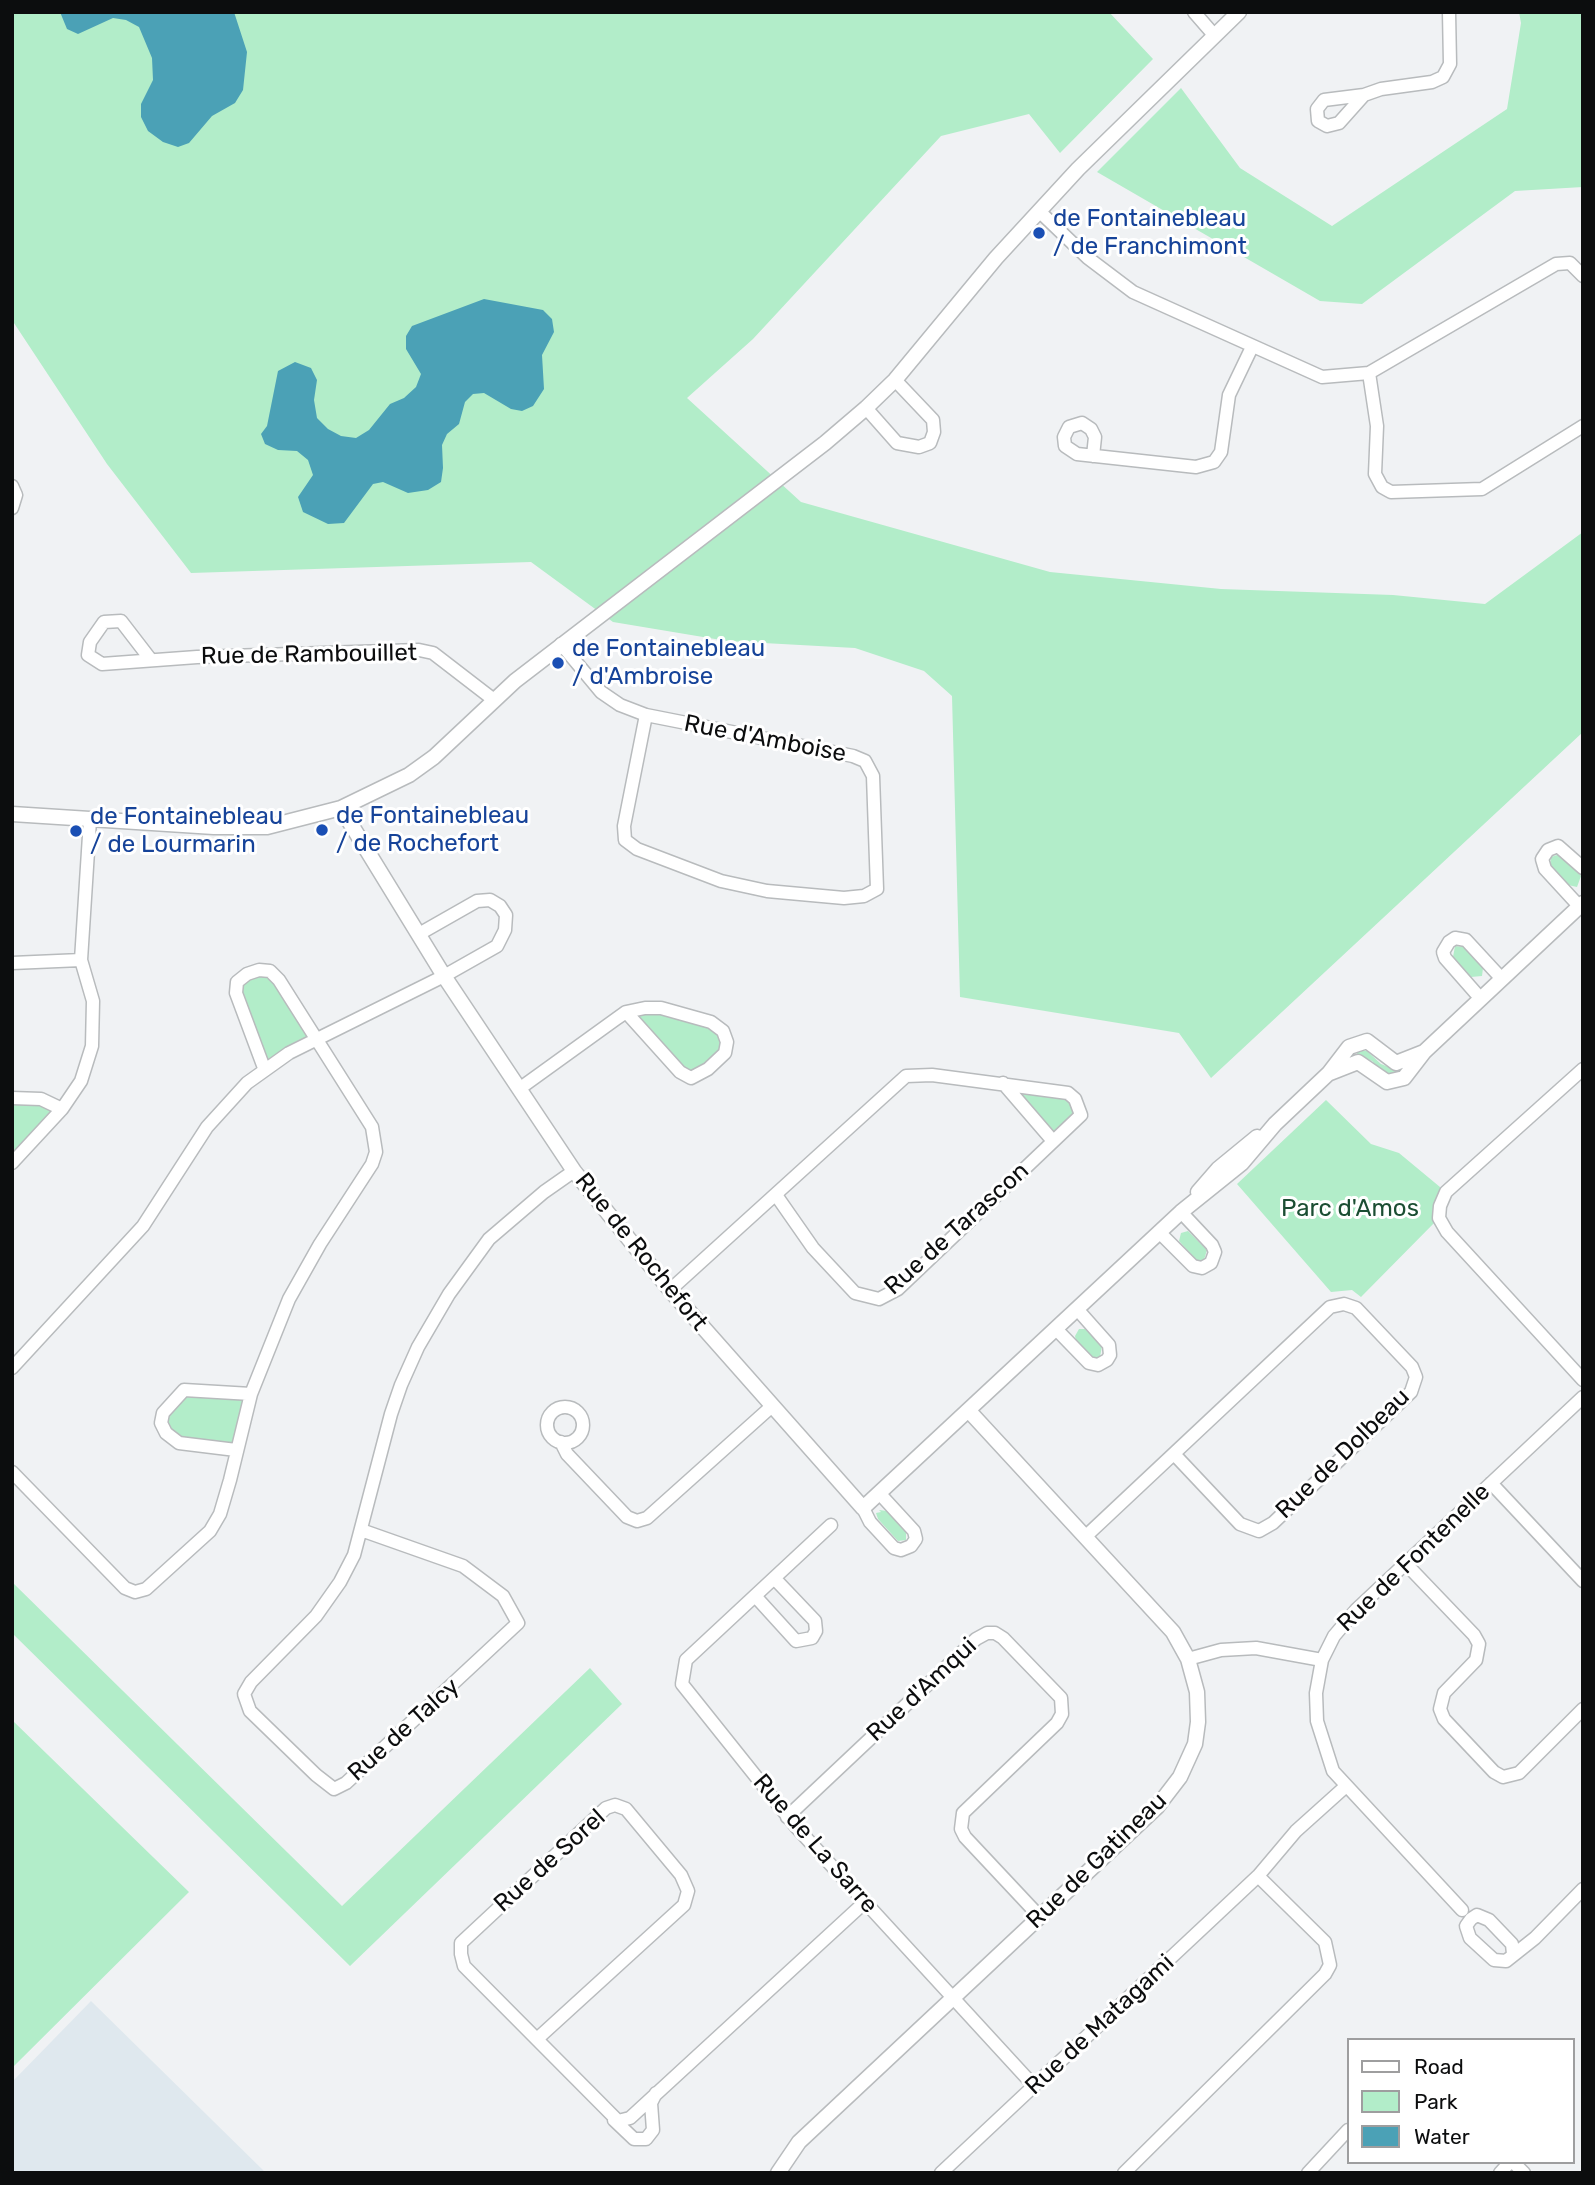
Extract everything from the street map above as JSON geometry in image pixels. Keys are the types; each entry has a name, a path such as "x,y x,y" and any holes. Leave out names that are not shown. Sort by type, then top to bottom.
{"street":[{"path":"1194,12 1214,35"},
{"path":"12,814 267,827 341,808 384,790 434,757 494,700 561,644 825,443 866,408 895,380 1039,211 1239,12"},
{"path":"1364,95 1389,87 1432,82 1443,77 1450,64 1449,12"},
{"path":"1039,211 1121,285 1315,375 1369,373 1556,264 1570,263 1583,276"},
{"path":"1093,456 1196,467 1214,462 1221,452 1229,395 1252,347"},
{"path":"1369,373 1377,426 1375,473 1382,487 1391,492 1482,489 1583,426"},
{"path":"866,408 897,443 919,447 930,443 935,428 932,417 895,380"},
{"path":"12,486 16,495 12,508"},
{"name":"Rue de Rambouillet","path":"151,660 121,621 104,622 90,642 88,655 102,664 419,650 433,653 494,700"},
{"name":"Rue d'Amboise","path":"561,644 601,692 620,705 646,715 853,756 865,761 873,776 877,889 864,896 844,898 766,891 721,881 638,849 625,841 624,826 646,715"},
{"name":"Rue de Rochefort","path":"341,808 444,976 574,1171 670,1290 863,1508"},
{"path":"12,1163 62,1109 81,1081 92,1046 93,1001 80,960 90,820"},
{"path":"1329,1073 1361,1063 1383,1081 1395,1082 1410,1072 1424,1052 1581,905 1545,869 1542,859 1548,850 1558,846 1583,868"},
{"path":"15,1362 143,1226 207,1127 264,1068 314,1039 444,976 498,946 505,930 506,915 500,906 490,900 477,901 419,934"},
{"path":"1481,999 1445,958 1443,952 1449,942 1455,938 1466,940 1502,979"},
{"path":"12,963 80,960"},
{"path":"12,1472 125,1588 135,1592 146,1589 210,1531 220,1514 251,1394 289,1299 320,1244 372,1164 376,1152 372,1126 314,1039 279,980 270,971 247,974 237,982 236,993 264,1068"},
{"path":"519,1089 626,1012 662,1008 711,1022 723,1031 727,1042 725,1053 708,1069 691,1078 680,1072 626,1012"},
{"path":"880,1493 914,1531 916,1539 904,1550 894,1548 870,1522 863,1508 1181,1212 1218,1169 1275,1124 1329,1073 1342,1053 1359,1041 1370,1043 1393,1062 1424,1052"},
{"path":"1583,1069 1446,1192 1439,1218 1447,1231 1583,1380"},
{"name":"Rue de Tarascon","path":"670,1290 906,1076 932,1075 1068,1093 1075,1099 1080,1115 898,1289 879,1299 855,1293 813,1248 776,1195"},
{"path":"1003,1083 1053,1141"},
{"path":"12,1098 41,1099 62,1109"},
{"name":"Rue de Talcy","path":"360,1530 463,1566 503,1596 518,1623 491,1652 346,1783 334,1789 250,1711 244,1694 251,1682 316,1616 340,1582 354,1555 360,1530 401,1385 418,1347 449,1294 489,1239 544,1192 574,1171"},
{"path":"1160,1232 1193,1266 1202,1268 1211,1263 1215,1252 1212,1245 1181,1212"},
{"name":"Rue de Dolbeau","path":"1086,1536 1330,1307 1344,1304 1356,1308 1412,1367 1416,1377 1411,1392 1273,1523 1259,1531 1240,1524 1174,1454"},
{"path":"1056,1329 1089,1363 1098,1365 1107,1360 1110,1355 1109,1345 1077,1309"},
{"path":"236,1450 180,1443 166,1433 161,1423 163,1413 184,1390 251,1394"},
{"name":"Rue de Fontenelle","path":"1462,1910 1333,1771 1319,1734 1316,1693 1322,1660 1342,1625 1583,1397"},
{"path":"561,1442 567,1454 627,1517 637,1521 647,1518 771,1407"},
{"name":"Rue de Gatineau","path":"778,2173 799,2142 1149,1815 1180,1777 1192,1751 1198,1722 1197,1692 1188,1659 1163,1619 969,1411"},
{"path":"1491,1483 1583,1581"},
{"name":"Rue de La Sarre","path":"831,1525 686,1660 682,1684 787,1816 1034,2086"},
{"path":"1406,1564 1474,1635 1479,1644 1476,1660 1444,1693 1440,1709 1444,1719 1494,1772 1503,1777 1519,1773 1583,1709"},
{"path":"756,1597 796,1641 813,1638 816,1631 815,1621 775,1579"},
{"name":"Rue d'Amqui","path":"787,1816 976,1639 987,1633 998,1634 1061,1698 1062,1714 1052,1728 963,1812 961,1829 965,1837 1040,1917"},
{"path":"1188,1659 1221,1650 1256,1648 1322,1660"},
{"name":"Rue de Matagami","path":"941,2173 1258,1876 1296,1831 1345,1787"},
{"name":"Rue de Sorel","path":"537,2039 684,1905 688,1891 681,1875 626,1809 615,1805 606,1808 461,1943 464,1966 634,2139 646,2139 653,2130 651,2103 656,2092"},
{"path":"1124,2173 1325,1974 1330,1965 1325,1942 1258,1876"},
{"path":"1513,1954 1535,1938 1583,1889"},
{"path":"611,2117 622,2122 630,2119 656,2092 864,1902"},
{"path":"1308,2173 1346,2132"}],"shaded area":[{"path":"91,2001 266,2173 12,2173 12,2082"}],"green space":[{"path":"12,12 1109,12 1153,59 1060,153 1029,114 941,136 753,339 687,398 801,502 1050,572 1221,589 1393,595 1485,604 1583,532 1583,732 1211,1078 1179,1033 960,997 952,696 924,671 855,648 727,641 613,622 531,562 191,573 107,464 12,320"},
{"path":"1519,12 1582,12 1583,187 1515,191 1362,304 1320,301 1097,172 1181,88 1240,168 1332,226 1507,109 1521,23"},
{"path":"1560,854 1581,876 1577,887 1568,885 1550,865 1551,857"},
{"path":"1455,946 1464,947 1483,968 1482,976 1471,977 1453,957"},
{"path":"270,971 314,1039 264,1068 237,982"},
{"path":"645,1008 723,1031 725,1053 691,1078 626,1012"},
{"path":"1357,1050 1367,1051 1381,1064 1396,1070 1397,1075 1383,1073 1372,1061 1357,1055"},
{"path":"1003,1083 1068,1093 1081,1115 1053,1141"},
{"path":"12,1098 62,1109 12,1163"},
{"name":"Parc d'Amos","path":"1326,1100 1371,1144 1399,1153 1446,1192 1439,1218 1361,1297 1352,1290 1331,1292 1237,1184"},
{"path":"1188,1231 1207,1250 1204,1260 1196,1260 1179,1241 1181,1233"},
{"path":"1079,1329 1085,1329 1102,1346 1100,1357 1093,1358 1076,1341 1075,1336"},
{"path":"184,1390 251,1394 236,1450 172,1440 163,1413"},
{"path":"879,1510 887,1511 906,1532 906,1540 898,1541 878,1519 876,1513 881,1512"},
{"path":"12,1582 342,1906 590,1668 622,1704 350,1966 12,1633"},
{"path":"12,1720 189,1892 12,2068"}],"water":[{"path":"60,12 234,12 247,52 243,90 235,103 212,116 189,143 178,147 163,142 148,131 141,117 141,104 153,80 152,58 139,27 126,20 113,18 78,34 67,29"},
{"path":"484,299 543,310 552,319 554,332 542,355 544,389 533,406 522,411 511,409 484,393 473,394 465,402 459,424 447,434 442,445 441,482 428,490 408,493 383,482 373,484 344,523 328,524 303,512 298,497 313,475 308,460 297,451 278,450 265,444 261,434 267,426 278,371 295,362 311,368 317,380 314,400 317,418 328,429 341,436 356,438 369,430 390,404 404,398 416,387 421,374 406,349 406,336 412,326"}],"place":[{"name":"de Fontainebleau / de Franchimont","path":"1039,233"},
{"name":"de Fontainebleau / d'Ambroise","path":"558,663"},
{"name":"de Fontainebleau / de Rochefort","path":"322,830"},
{"name":"de Fontainebleau / de Lourmarin","path":"76,831"}]}
